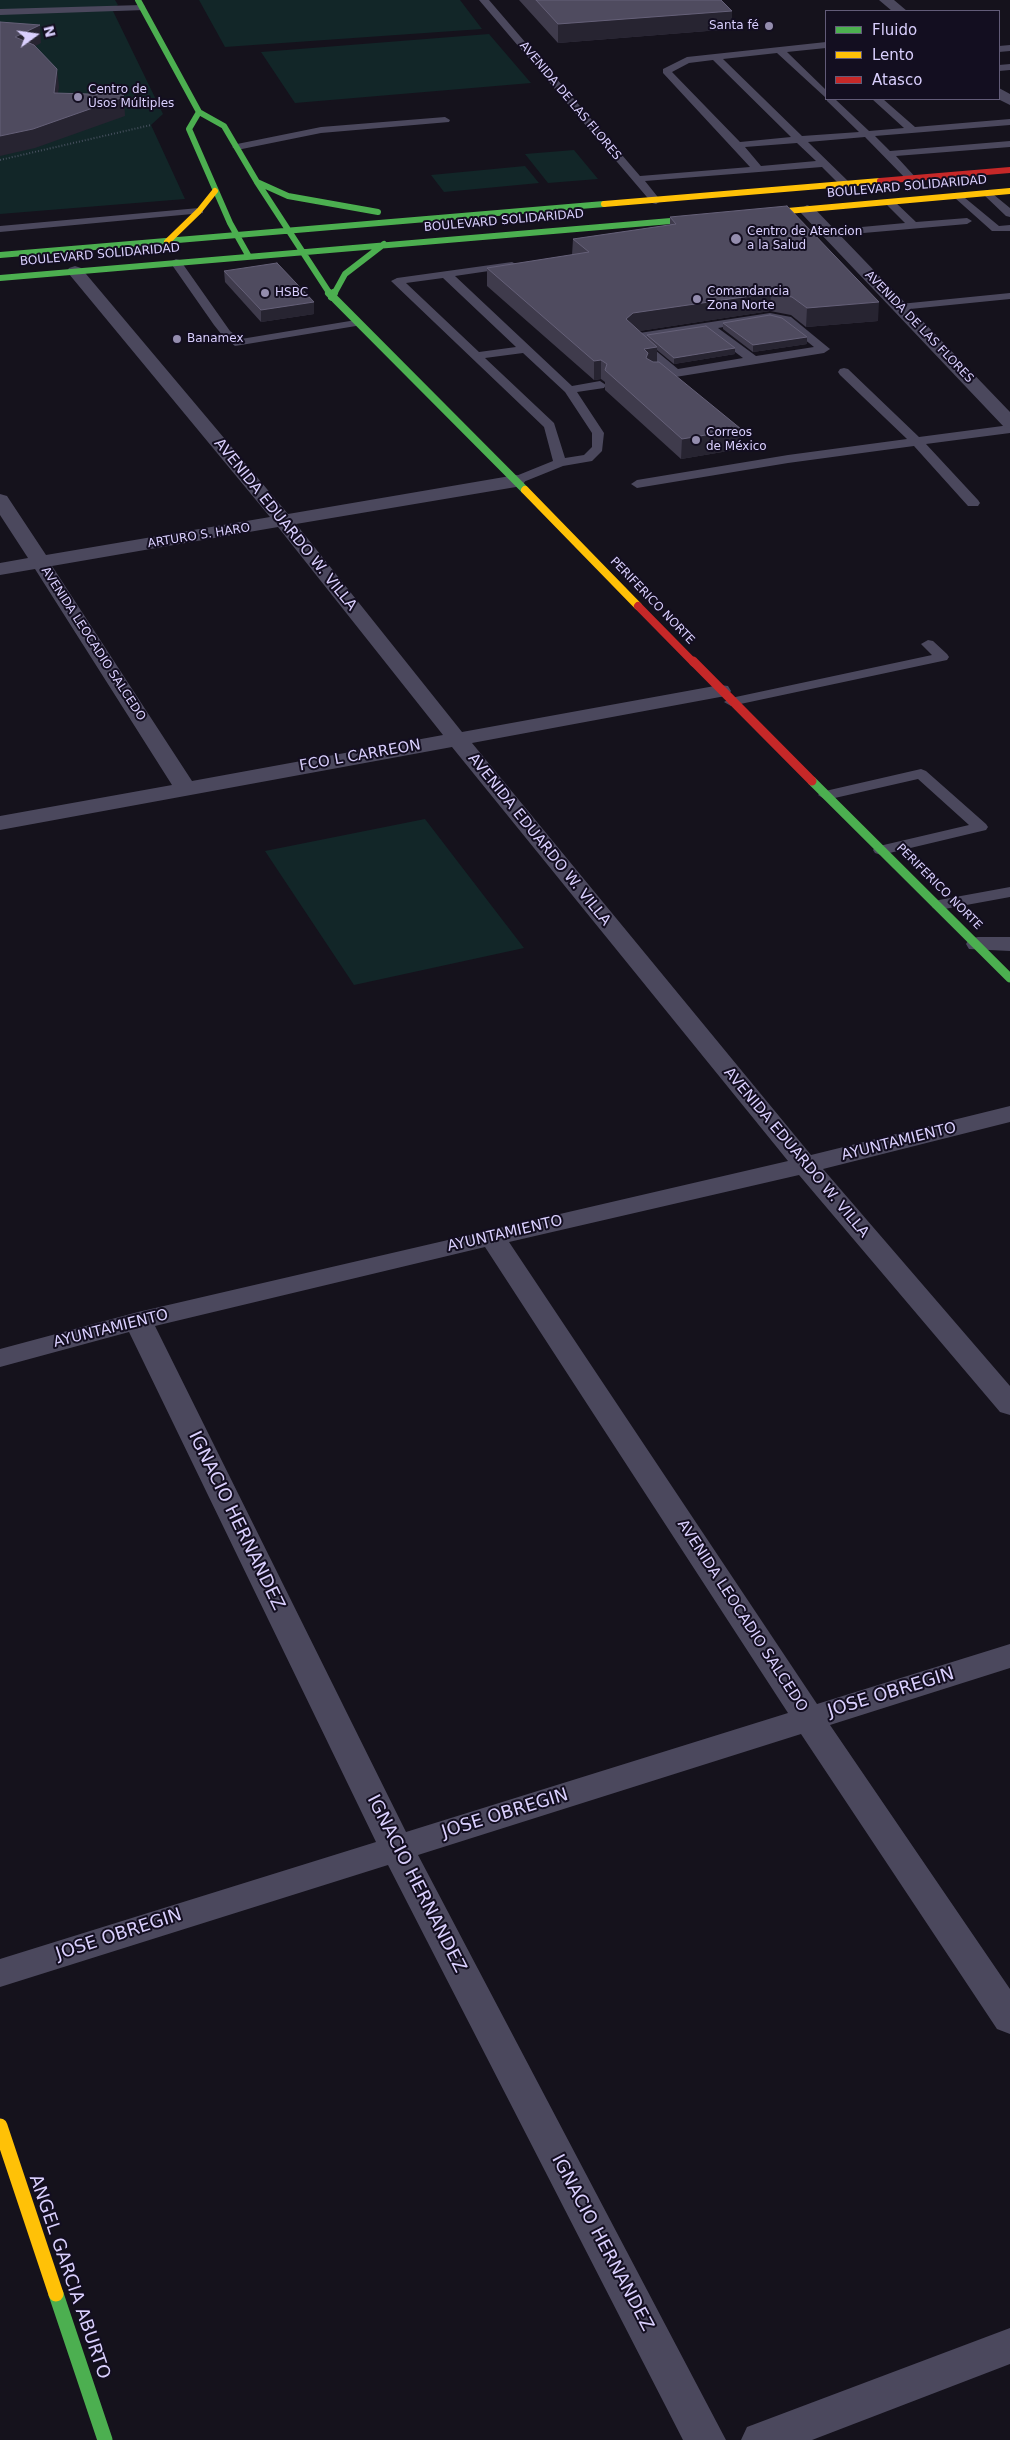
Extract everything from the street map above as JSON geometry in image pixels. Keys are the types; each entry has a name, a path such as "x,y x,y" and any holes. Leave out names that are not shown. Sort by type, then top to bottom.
{"main road":[{"path":"140,4 199,112 189,129 216,191 248,256"},
{"name":"PERIFERICO NORTE","path":"199,112 224,126 301,251 332,297 356,323 516,481 725,696 939,905 1010,978"},
{"name":"BOULEVARD SOLIDARIDAD","path":"0,255 1010,170"},
{"path":"257,182 288,196 329,206 436,218"},
{"path":"167,242 199,211 216,191"},
{"name":"BOULEVARD SOLIDARIDAD","path":"739,215 1010,191"},
{"name":"BOULEVARD SOLIDARIDAD","path":"0,278 719,217"},
{"path":"416,220 426,241"},
{"path":"332,297 345,274 384,244"},
{"name":"ANGEL GARCIA ABURTO","path":"0,2126 106,2440"}],"street":[{"path":"886,0 899,10"},
{"path":"1000,93 1010,101"},
{"name":"AVENIDA DE LAS FLORES","path":"807,210 1010,423"},
{"name":"AVENIDA EDUARDO W. VILLA","path":"75,271 284,522 456,738 805,1166 1010,1405"},
{"name":"ARTURO S. HARO","path":"0,569 516,481"},
{"name":"AVENIDA LEOCADIO SALCEDO","path":"0,500 185,788"},
{"name":"FCO L CARREON","path":"0,823 456,738 725,696"},
{"path":"978,944 1010,944"},
{"name":"AYUNTAMIENTO","path":"0,1358 138,1321 492,1237 805,1166 1010,1114"},
{"name":"AVENIDA LEOCADIO SALCEDO","path":"492,1237 809,1719 1010,2019"},
{"name":"IGNACIO HERNANDEZ","path":"138,1321 396,1848 705,2440"},
{"name":"JOSE OBREGIN","path":"0,1973 1010,1656"},
{"path":"762,2440 1010,2346"}],"lane":[{"path":"67,0 72,10"},
{"name":"AVENIDA DE LAS FLORES","path":"484,0 656,200"},
{"path":"0,12 72,10 140,4"},
{"path":"758,169 666,71 688,60 822,45"},
{"path":"779,50 825,94"},
{"path":"715,57 846,185"},
{"path":"831,100 912,179"},
{"path":"878,100 912,130"},
{"path":"237,147 321,130 445,120"},
{"path":"737,145 1008,124"},
{"path":"888,154 1010,144"},
{"path":"637,179 823,164"},
{"path":"988,193 1010,214"},
{"path":"959,196 996,229 1010,228"},
{"path":"889,202 914,226"},
{"path":"0,229 199,211"},
{"path":"830,233 967,221"},
{"path":"176,262 218,323 226,333 239,343 356,323"},
{"path":"519,264 397,281 550,426 560,463"},
{"path":"446,274 569,390 598,433 598,448 588,458 560,463 516,481"},
{"path":"900,307 1010,296"},
{"path":"653,376 676,373 824,349 787,319 770,316 633,338 676,373"},
{"path":"708,326 753,360"},
{"path":"475,356 526,349"},
{"path":"844,372 917,442 973,503"},
{"path":"569,390 600,385"},
{"path":"637,484 788,459 1010,429"},
{"path":"725,696 942,657 928,644"},
{"path":"826,795 921,774 980,826 881,850"},
{"path":"939,905 1010,892"}],"path":[{"path":"0,160 151,125"}],"green space":[{"name":"Centro de Usos Múltiples","path":"0,0 115,0 118,5 112,9 163,114 151,125 185,199 0,214"},
{"path":"199,0 460,0 482,29 225,47"},
{"path":"489,34 531,83 295,103 261,52"},
{"path":"574,150 598,179 548,183 525,154"},
{"path":"525,166 539,183 444,192 431,175"},
{"path":"425,819 524,948 354,985 265,851"}],"building":[{"path":"536,0 721,0 732,11 558,24"},
{"path":"0,22 40,25 15,37 34,45 57,69 54,93 123,95 124,97 33,129 0,136"},
{"path":"787,206 879,302 807,308 792,297 771,293 633,313 626,319 657,347 644,349 648,353 646,358 653,362 659,362 741,429 682,439 605,370 607,364 601,360 594,361 487,268 589,252 573,239 676,224 670,217"},
{"path":"277,263 314,302 261,310 224,271"},
{"path":"770,315 782,318 807,337 753,345 723,323"},
{"path":"706,326 735,348 674,358 647,335"}],"traffic: fast":[{"path":"138,0 199,112 224,126 257,182 332,297 525,490"},
{"path":"199,112 189,129 230,223 248,255"},
{"path":"257,182 288,196 378,212"},
{"path":"0,255 604,204"},
{"path":"0,278 706,218"},
{"path":"332,297 345,274 384,244"},
{"path":"812,781 1010,978"},
{"path":"56,2294 105,2440"}],"traffic: slow":[{"path":"604,204 880,181"},
{"path":"167,242 199,211 215,191"},
{"path":"754,214 1010,191"},
{"path":"525,490 638,606"},
{"path":"0,2126 56,2294"}],"traffic: jam":[{"path":"880,181 1010,170"},
{"path":"638,606 812,781"}],"place":[{"name":"Santa fé","path":"769,26"},
{"name":"Centro de Usos Múltiples","path":"78,97"},
{"name":"Centro de Atencion a la Salud","path":"736,239"},
{"name":"HSBC","path":"265,293"},
{"name":"Comandancia Zona Norte","path":"697,299"},
{"name":"Banamex","path":"177,339"},
{"name":"Correos de México","path":"696,440"}]}
